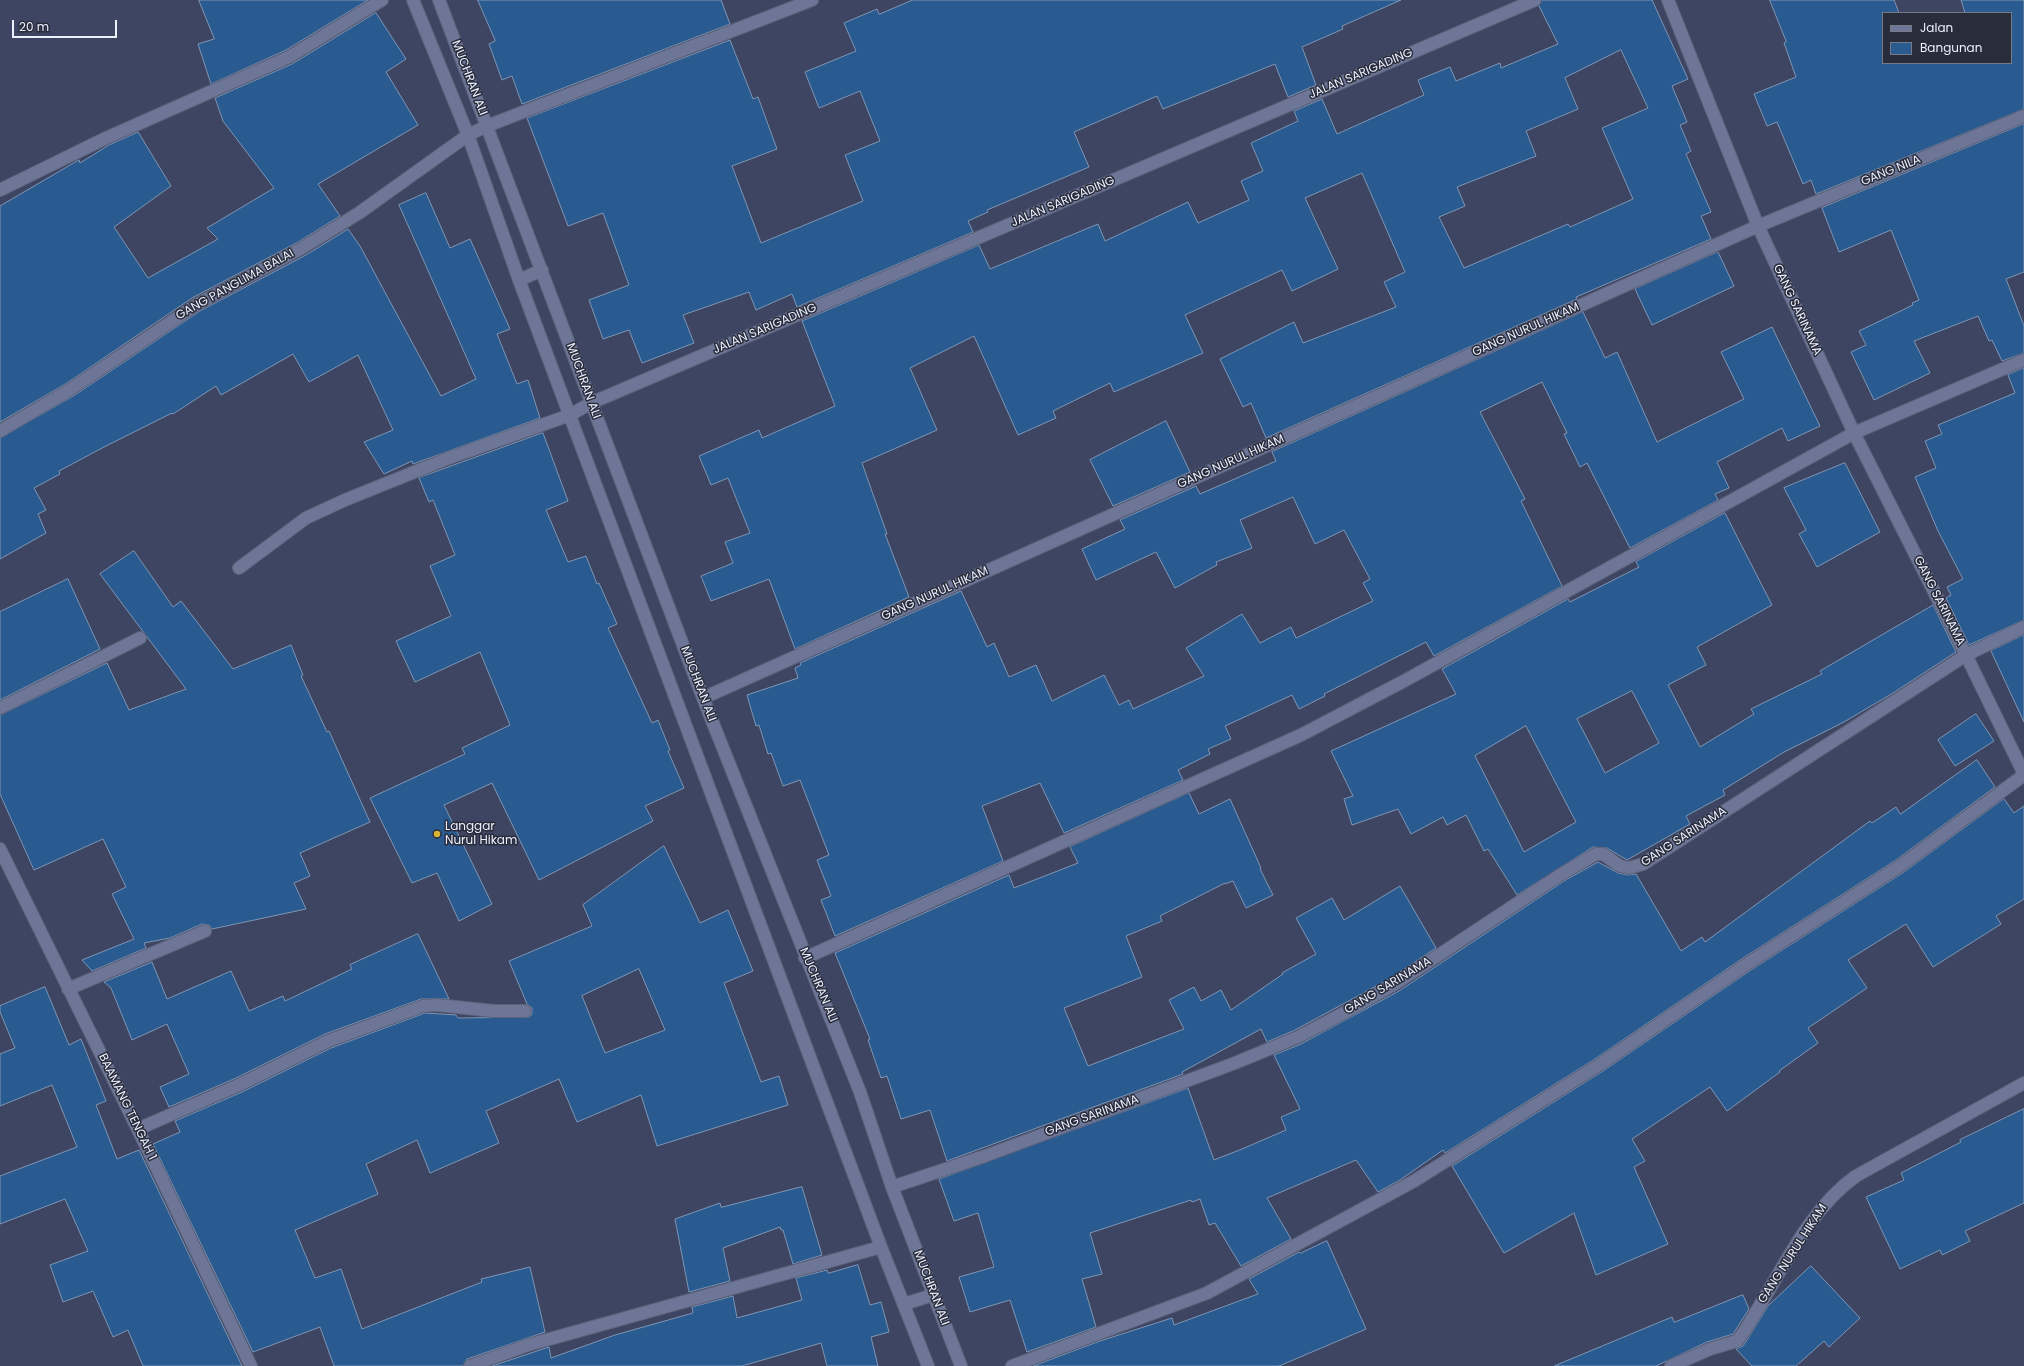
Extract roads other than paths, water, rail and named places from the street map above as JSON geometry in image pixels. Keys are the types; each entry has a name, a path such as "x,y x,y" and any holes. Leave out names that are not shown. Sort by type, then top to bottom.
{"street":[{"path":"0,190 104,139 289,57 382,0"},
{"name":"MUCHRAN ALI","path":"414,0 468,136 519,280 881,1247 928,1366"},
{"name":"MUCHRAN ALI","path":"439,0 703,698 806,958 836,1027 892,1187 961,1366"},
{"name":"GANG PANGLIMA BALAI","path":"0,432 71,389 196,305 302,248 359,213 468,136 487,126 812,0"},
{"name":"JALAN SARIGADING","path":"239,568 306,518 345,500 450,458 570,415 591,403 1535,0"},
{"name":"GANG SARINAMA","path":"892,1187 985,1156 1235,1063 1298,1037 1395,984 1560,875 1596,854 1603,854 1620,866 1629,868 1643,864 1966,655 1854,433 1758,226 1668,0"},
{"name":"GANG NILA","path":"1758,226 2024,116"},
{"name":"GANG NURUL HIKAM","path":"703,698 1758,226"},
{"path":"519,280 542,270"},
{"path":"806,958 1301,735 1404,681 1854,433 2024,360"},
{"path":"1012,1366 1207,1293 1264,1264 1414,1181 1599,1065 1747,964 1900,866 2024,775 1966,655 2024,627"},
{"path":"0,708 140,638"},
{"name":"BAAMANG TENGAH 1","path":"0,849 138,1129 251,1366"},
{"path":"68,989 205,931"},
{"path":"138,1129 239,1085 328,1041 423,1006 437,1005 494,1011 525,1011"},
{"name":"GANG NURUL HIKAM","path":"1671,1366 1710,1349 1737,1340 1788,1256 1828,1200 1840,1187 1856,1176 2024,1083"},
{"path":"470,1366 528,1345 881,1247"},
{"path":"904,1304 933,1294"}],"place":[{"name":"Langgar Nurul Hikam","path":"437,834"}]}
